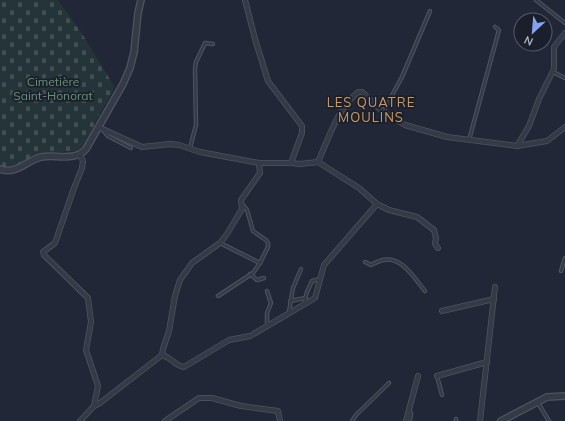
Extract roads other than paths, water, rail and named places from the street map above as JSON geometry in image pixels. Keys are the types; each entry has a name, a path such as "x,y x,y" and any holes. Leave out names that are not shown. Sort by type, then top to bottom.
{"street":[{"path":"0,169 10,171 15,170 42,157 80,155 86,149 100,128 130,68 134,52 138,13 141,0"},
{"path":"245,0 268,81 302,126 302,134 291,163"},
{"path":"517,146 529,126 539,99 554,69 554,48 565,33"},
{"path":"318,162 334,125 347,101 358,92 362,92 383,112 405,125 448,137 517,146 547,141 565,127"},
{"path":"100,128 142,147 179,144 200,152 259,163 300,164 318,162 359,188 377,204 389,210 417,217 434,230 436,238 435,244 438,248"},
{"path":"80,155 83,161 82,168 55,243 43,252 44,255 88,298 91,322 86,350 98,386 94,406"},
{"path":"80,421 94,406 162,355 180,280 192,263 220,243 227,234 242,209 241,200 260,173 259,163"},
{"path":"162,355 167,356 178,366 184,367 229,340 250,336 315,298 324,265 377,204"},
{"path":"480,421 495,286"},
{"path":"442,311 494,299"},
{"path":"437,376 487,362"},
{"path":"406,421 418,376"},
{"path":"501,421 547,397 565,396"},
{"path":"165,421 199,398 212,398 241,406 278,410 280,421"}],"lane":[{"path":"536,0 565,23"},
{"path":"383,112 402,77 430,11"},
{"path":"468,140 499,30 495,27"},
{"path":"190,148 196,125 196,62 204,43 214,44"},
{"path":"552,72 565,78"},
{"path":"100,128 108,136 131,148"},
{"path":"218,296 250,274 260,263 268,247 268,243 264,238 253,231 247,210 242,203"},
{"path":"220,243 260,263"},
{"path":"561,271 565,258"},
{"path":"365,262 371,264 383,260 390,260 402,263 424,290"},
{"path":"288,313 293,288 301,269"},
{"path":"250,274 257,280 264,278"},
{"path":"304,304 312,281 320,279"},
{"path":"267,325 267,314 271,303 268,291"},
{"path":"290,301 305,298"},
{"path":"437,376 442,395"},
{"path":"352,421 356,414 389,384"},
{"path":"537,402 549,421"},
{"path":"410,421 411,413"}],"district":[{"name":"LES QUATRE MOULINS","path":"371,110"}],"park label":[{"name":"Cimetière Saint-Honorat","path":"53,88"}]}
